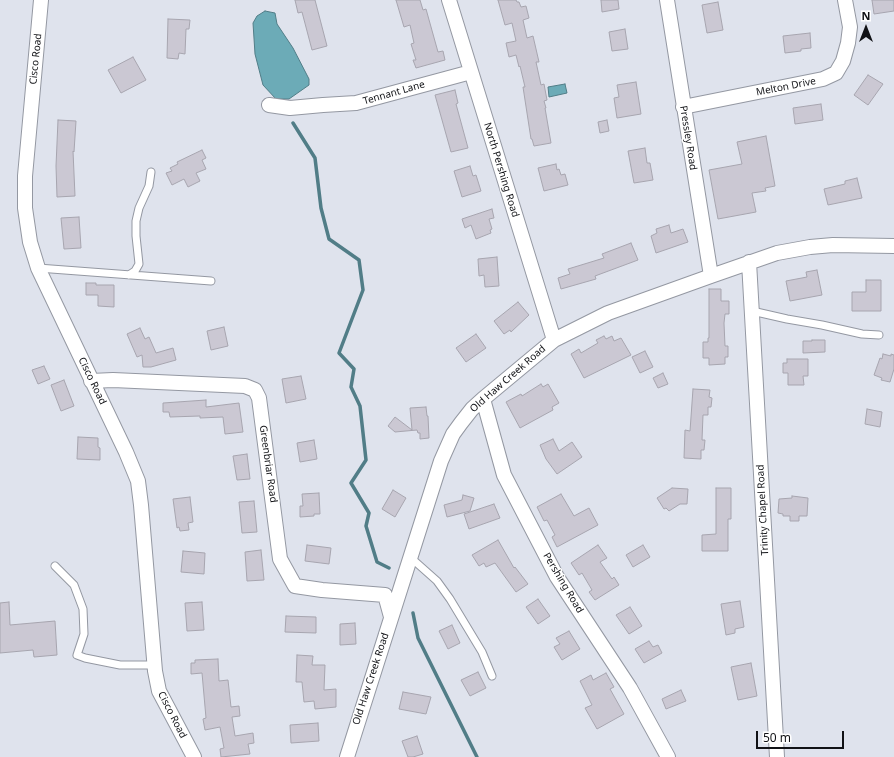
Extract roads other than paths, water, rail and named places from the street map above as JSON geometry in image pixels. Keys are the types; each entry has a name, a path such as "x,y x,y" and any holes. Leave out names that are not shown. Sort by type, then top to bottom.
{"street":[{"name":"Cisco Road","path":"41,0 25,176 26,214 30,242 38,268 126,452 138,481 154,665 159,691 194,757"},
{"name":"North Pershing Road","path":"449,0 554,340"},
{"name":"Pressley Road","path":"667,0 711,276"},
{"name":"Melton Drive","path":"684,107 823,79 836,73 843,61 849,38 850,27 845,0"},
{"name":"Tennant Lane","path":"269,105 290,108 356,103 471,72"},
{"name":"Old Haw Creek Road","path":"347,757 444,454 453,434 472,409 483,398 554,340 608,314 777,253 833,245 894,246"},
{"name":"Trinity Chapel Road","path":"750,262 777,757"},
{"name":"Greenbriar Road","path":"92,381 113,380 245,386 255,390 259,398 280,559 295,586 385,596 391,617"},
{"name":"Pershing Road","path":"483,398 504,475 557,577 630,688 668,757"}],"lane":[{"path":"128,276 135,271 139,264 136,221 149,186 151,172"},
{"path":"38,268 128,276 211,281"},
{"path":"752,311 862,334 879,335"},
{"path":"410,557 437,581 450,599 479,646 492,676"},
{"path":"55,566 74,585 83,609 84,634 77,655 120,665 154,665"}],"water":[{"path":"265,11 275,13 277,24 293,48 309,79 309,85 289,99 276,99 263,85 255,54 253,23 257,16"},
{"path":"565,84 567,93 549,97 548,87"}],"waterway":[{"path":"293,123 315,158 321,208 329,239 359,260 363,290 339,353 354,369 351,387 360,406 366,460 351,483 369,513 366,526 377,562 389,568"},
{"path":"413,613 418,638 477,757"}]}
